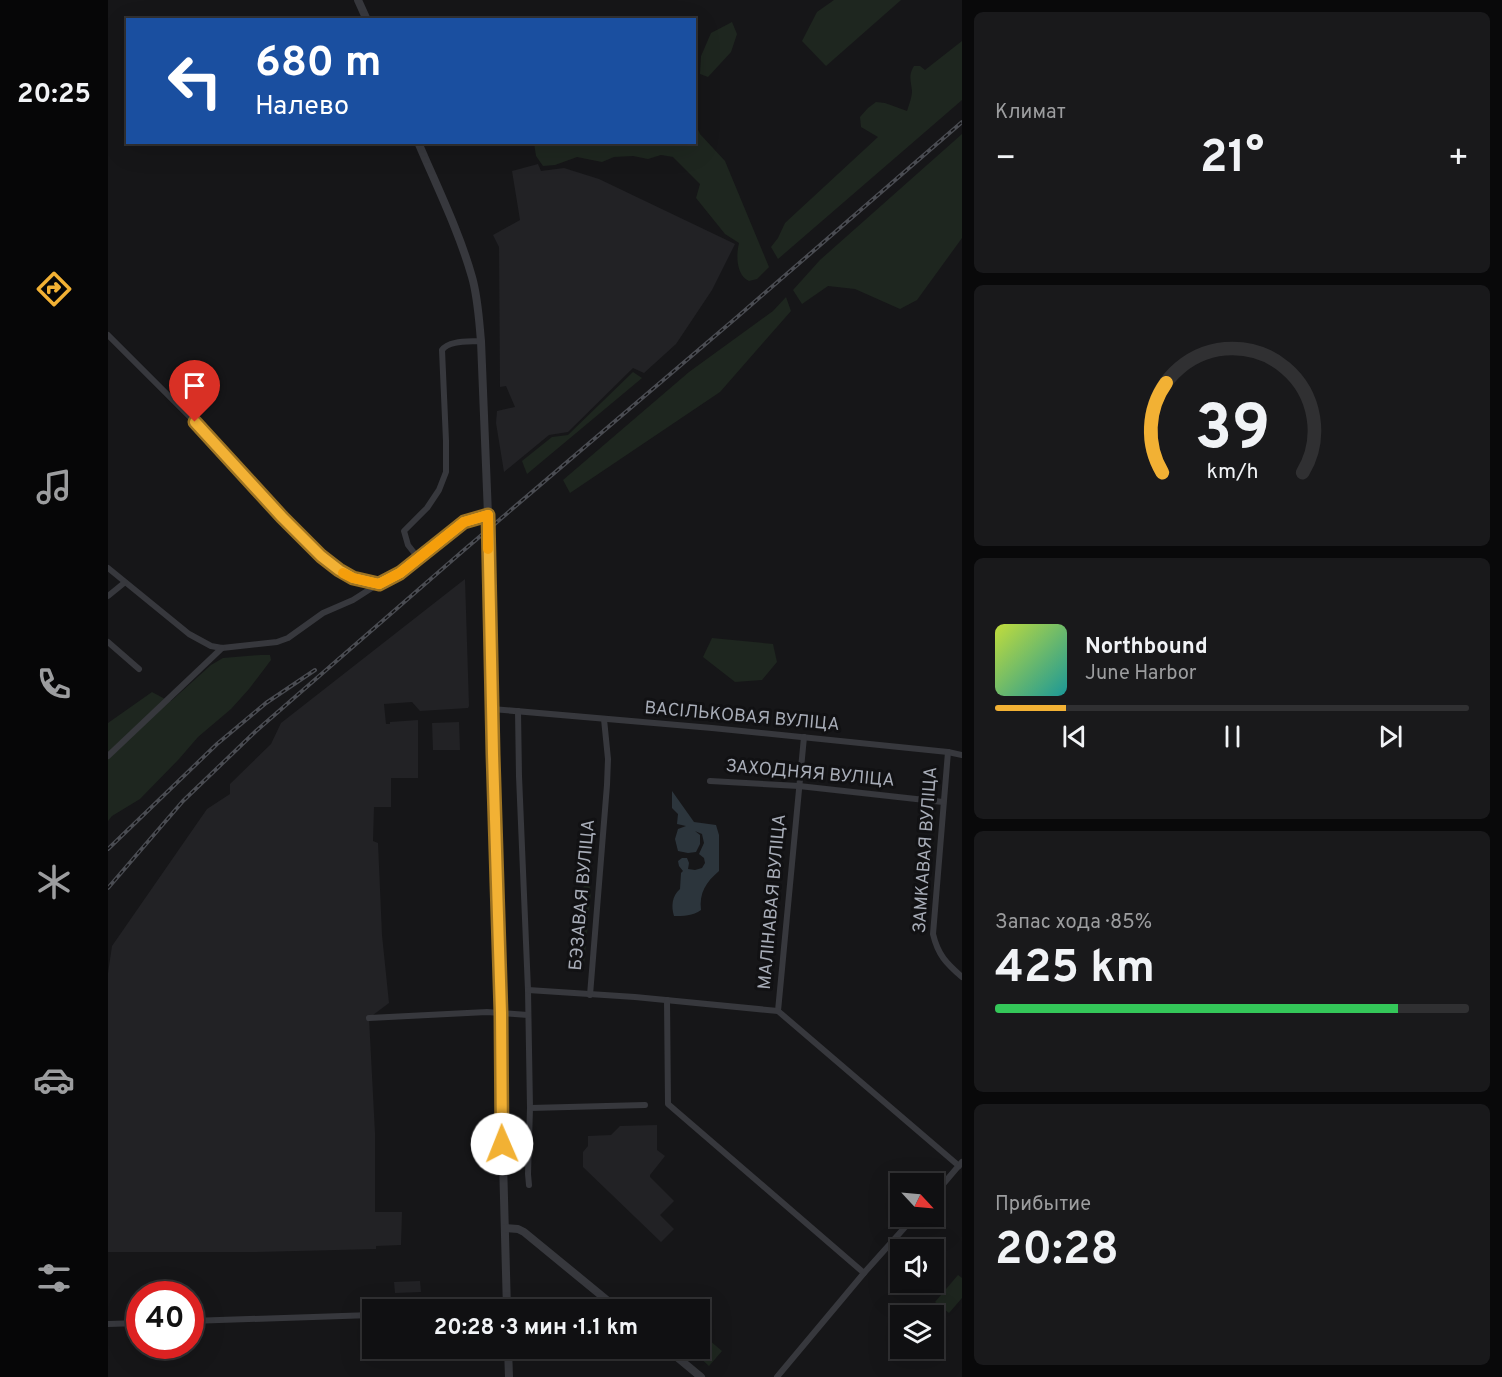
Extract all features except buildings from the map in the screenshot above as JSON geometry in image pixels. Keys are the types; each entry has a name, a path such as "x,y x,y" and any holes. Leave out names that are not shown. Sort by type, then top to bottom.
{"street":[{"path":"358,0 366,18"},
{"path":"419,144 455,229 472,277 481,341 488,515 507,1299"},
{"path":"108,335 321,556 353,578 379,584"},
{"path":"419,559 408,545 404,531 427,508 446,472 442,350 446,345 481,341"},
{"path":"108,568 189,634 211,646 222,648 277,642 288,638 323,613 353,600 400,573 464,522 488,515"},
{"path":"108,596 124,583"},
{"path":"108,642 139,669"},
{"path":"108,756 222,648"},
{"name":"ВАСІЛЬКОВАЯ ВУЛІЦА","path":"492,709 804,737 962,755"},
{"path":"518,711 528,990 529,1185"},
{"name":"БЭЗАВАЯ ВУЛІЦА","path":"604,720 608,759 607,785 590,995 635,997 778,1011"},
{"name":"МАЛІНАВАЯ ВУЛІЦА","path":"804,737 778,1011 960,1164"},
{"name":"ЗАМКАВАЯ ВУЛІЦА","path":"948,752 933,934 940,954 947,964 962,977"},
{"name":"ЗАХОДНЯЯ ВУЛІЦА","path":"710,781 799,786 943,802"},
{"path":"528,990 590,995"},
{"path":"668,1000 668,1104 864,1273"},
{"path":"369,1018 487,1012 528,1015"},
{"path":"530,1108 645,1105"},
{"path":"944,1183 960,1164"},
{"path":"777,1377 905,1227"},
{"path":"505,1228 524,1232 606,1299"},
{"path":"204,1321 362,1315"},
{"path":"108,1324 126,1323"},
{"path":"508,1359 509,1377"},
{"path":"679,1359 701,1377"}],"shaded area":[{"path":"834,0 901,0 826,66 802,41 817,12"},
{"path":"732,22 737,34 731,52 708,77 700,74 701,56 711,33"},
{"path":"962,41 962,100 778,259 771,247 785,223 878,137 861,127 860,117 876,102 907,111 912,96 910,75 914,66 920,66 925,70"},
{"path":"696,125 700,134 725,161 769,267 757,279 749,281 745,278 739,270 737,259 739,243 725,234 696,198 700,184 673,157 661,155 648,159 633,156 614,157 602,162 577,157 555,165 543,166 536,156 534,144 696,144"},
{"path":"962,134 962,238 917,300 900,309 855,289 828,286 802,304 793,290 820,260"},
{"path":"538,164 541,171 564,168 599,179 735,244 712,290 676,344 644,373 633,368 568,432 549,435 504,472 496,423 497,411 515,407 506,386 500,387 499,247 493,235 520,220 512,171"},
{"path":"786,297 791,311 720,392 570,493 563,480 689,372 773,311"},
{"path":"633,372 642,378 527,474 522,461 552,437 568,435"},
{"path":"465,579 469,706 468,708 420,711 412,702 384,704 386,724 418,720 418,778 391,778 391,807 374,807 373,841 378,843 382,935 389,1003 369,1018 375,1133 375,1212 402,1212 401,1245 376,1246 376,1249 257,1252 108,1252 108,973 112,946 207,809 230,794 230,784 271,744 281,723"},
{"path":"712,638 773,644 777,662 762,680 735,682 703,657"},
{"path":"270,655 271,660 231,709 198,737 140,799 112,816 108,821 108,723 152,692 171,701 211,665 223,658"},
{"path":"459,722 460,750 433,750 432,723"},
{"path":"672,791 694,822 716,825 719,835 719,871 704,888 701,910 684,916 674,916 673,909 673,901 680,889 683,871 678,861 687,858 688,869 702,868 705,863 704,858 699,854 704,843 702,834 695,831 700,835 700,844 696,852 678,851 675,839 678,829 686,826 677,824 678,814 672,808"},
{"path":"588,881 591,891 584,966 574,965 579,915 576,896"},
{"path":"657,1125 657,1150 665,1156 650,1177 674,1201 660,1215 674,1229 661,1242 583,1167 583,1152 588,1146 588,1136 611,1135 620,1126"},
{"path":"958,1275 962,1278 962,1298 949,1313 944,1309 944,1305 935,1302"},
{"path":"420,1281 421,1292 395,1293 394,1282"},
{"path":"710,1341 722,1351 709,1366 701,1359 710,1359"}],"railway":[{"path":"108,888 183,801 256,731 962,122"},
{"path":"108,849 217,744 266,703 315,670"}],"slow traffic":[{"path":"343,573 364,582 379,584 400,573 464,522 488,515 488,549"}],"route":[{"path":"195,422 321,556 339,570 364,582 379,584 400,573 464,522 488,515 501,1013 502,1144"}]}
